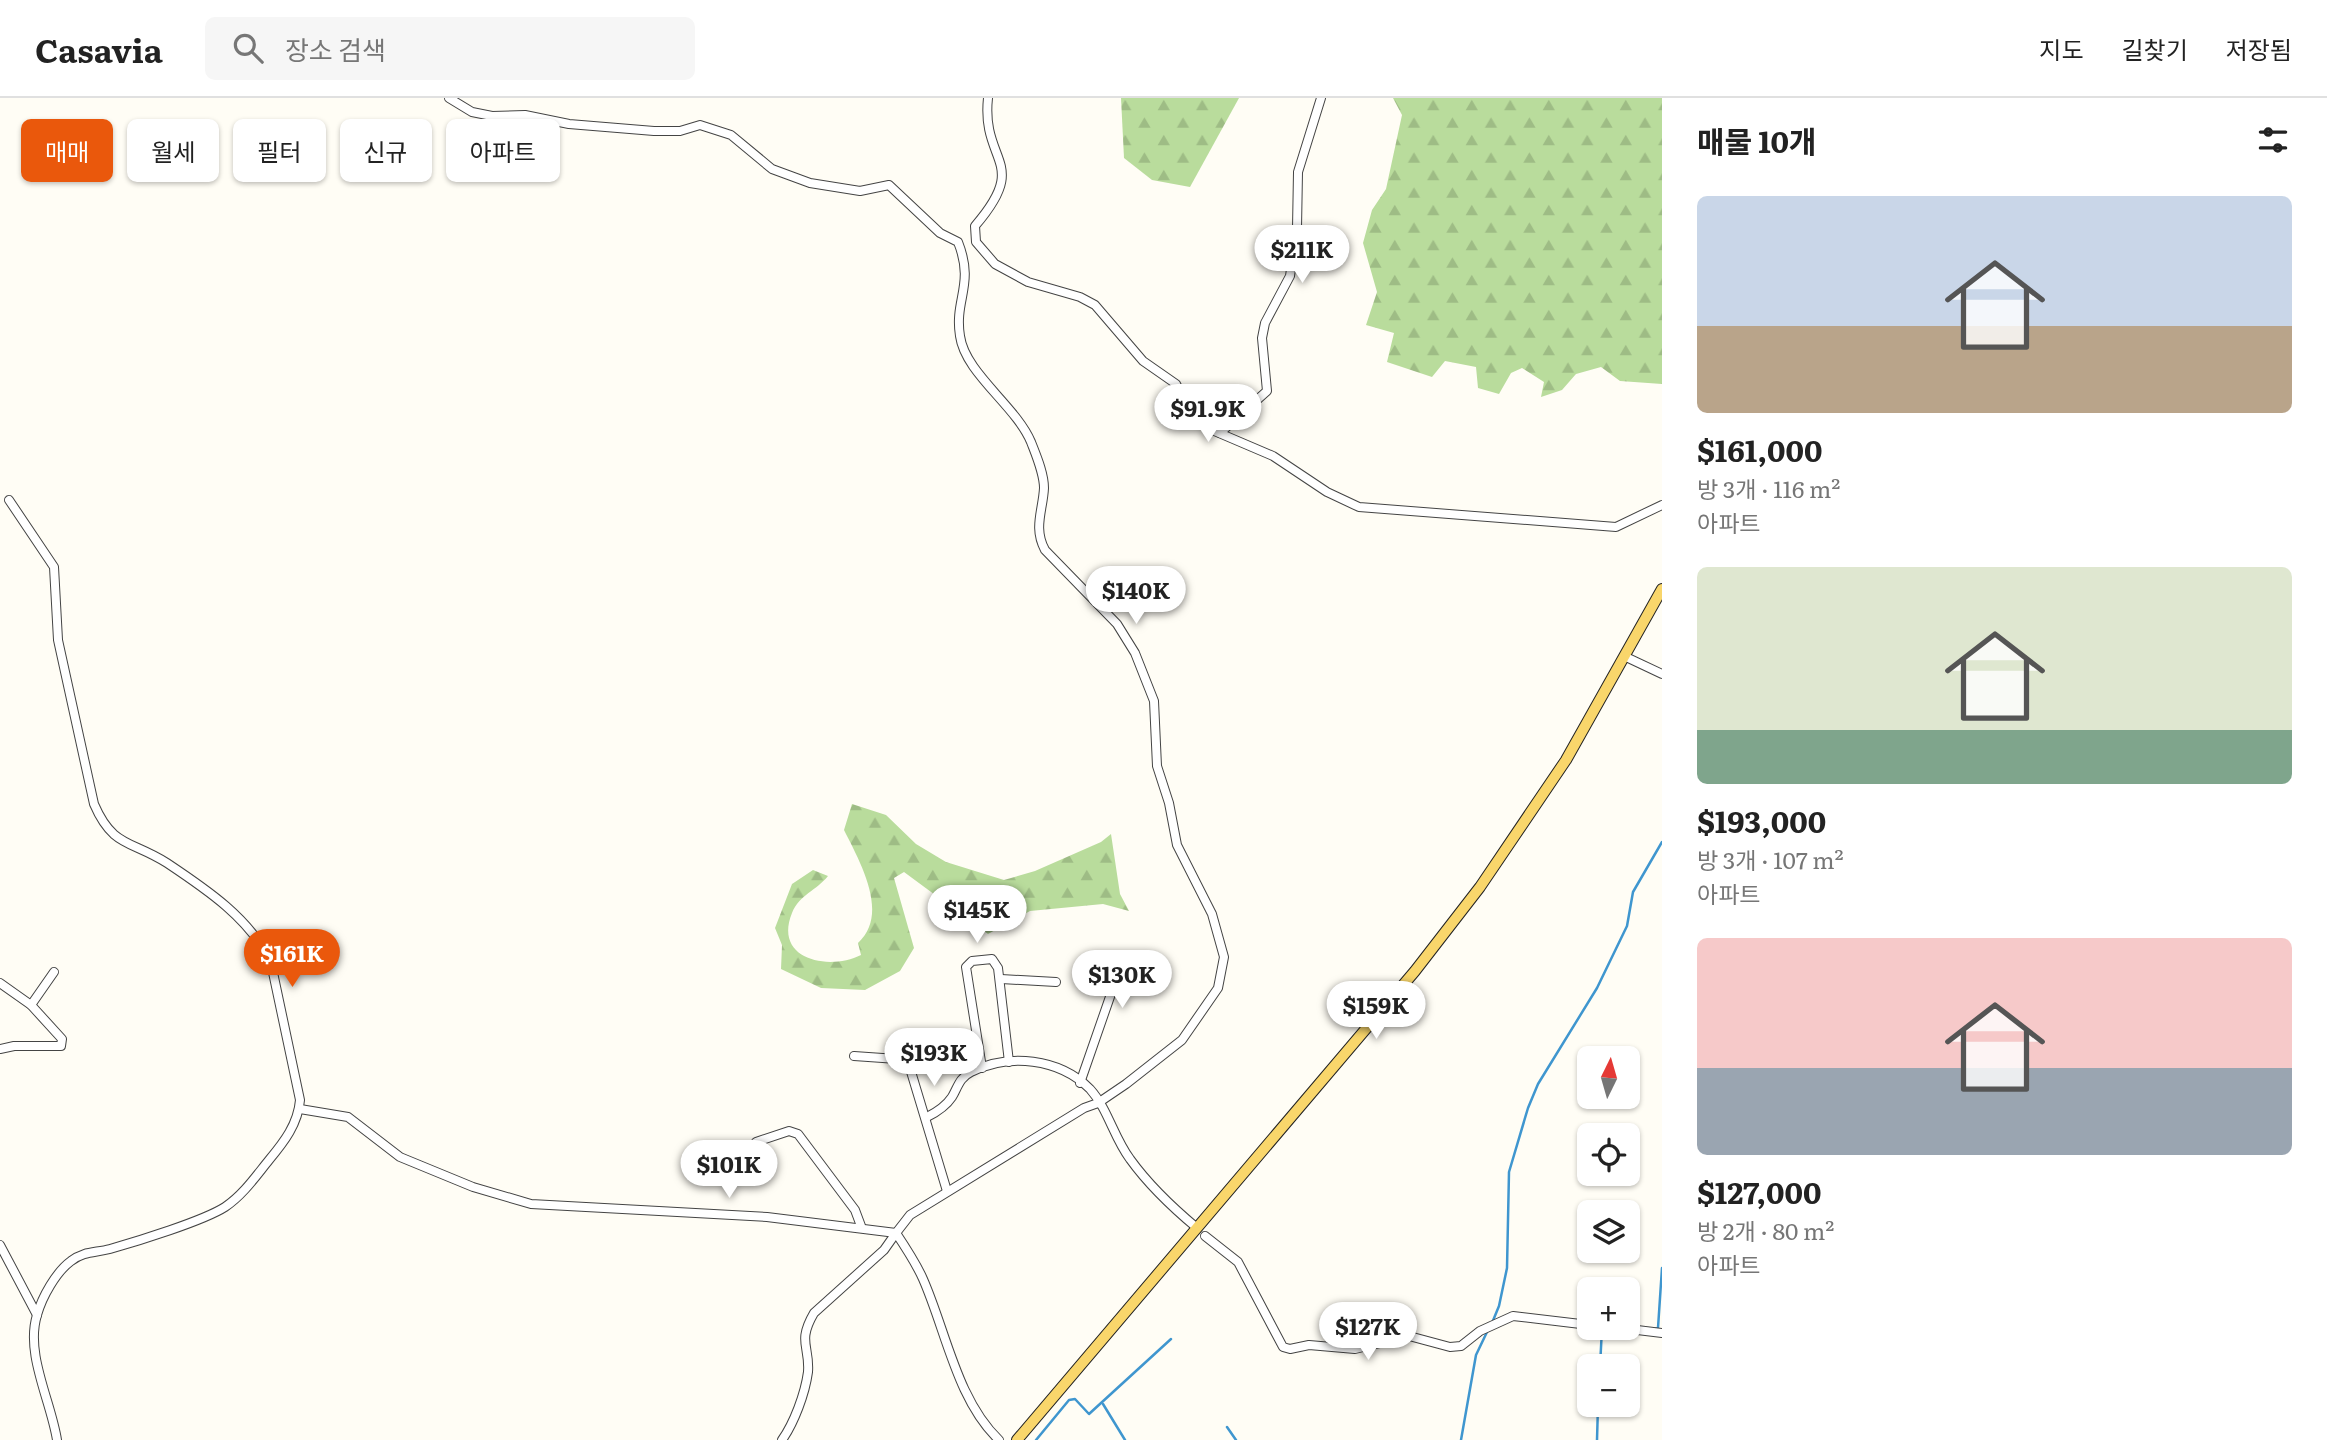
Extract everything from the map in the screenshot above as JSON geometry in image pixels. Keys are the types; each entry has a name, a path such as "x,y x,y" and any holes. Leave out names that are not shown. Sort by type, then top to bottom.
{"main road":[{"path":"1017,1440 1201,1232 1415,971 1480,887 1566,760 1662,589"}],"street":[{"path":"449,98 472,112 492,116 525,115 569,124 654,131 680,131 700,125 731,135 772,169 810,183 860,191 889,185 940,233 958,242 966,263 960,340 973,364 1030,439 1044,488 1039,506 1040,540 1045,550 1117,624 1135,653 1150,686 1157,718 1157,766 1169,803 1177,845 1212,914 1224,957 1218,988 1182,1040 1098,1103 1084,1108 910,1215 884,1250 814,1313 806,1326 803,1345 808,1371 791,1428 782,1440"},
{"path":"988,98 989,133 1004,173 1003,184 988,213 975,226 976,242 995,264 1028,282 1080,297 1095,305 1143,361 1176,384 1192,416 1205,427 1273,456 1327,492 1359,507 1616,527 1662,505"},
{"path":"1220,433 1267,391 1262,338 1265,323 1290,276 1297,228 1298,172 1321,98"},
{"path":"9,500 54,567 58,640 94,804 104,827 118,839 164,861 219,900 262,942 271,963 300,1109 283,1142 244,1191 225,1208 141,1240 107,1250 88,1251 68,1263 47,1291 37,1315 35,1346 57,1440"},
{"path":"1626,657 1662,674"},
{"path":"1080,1083 1112,991 1133,982 1130,972 1115,959"},
{"path":"982,1068 966,967 972,961 992,960 1001,979 1009,1062"},
{"path":"31,1005 54,972"},
{"path":"1001,979 1056,982"},
{"path":"0,983 31,1005 62,1039 61,1045 0,1049"},
{"path":"854,1056 897,1059 909,1065 928,1117 947,1191"},
{"path":"928,1117 942,1108 962,1077 982,1068 1033,1059 1080,1083 1090,1090 1112,1125 1118,1141 1141,1174 1201,1232 1238,1262 1283,1346 1290,1349 1309,1345 1355,1349 1409,1336 1450,1347 1461,1346 1480,1331 1513,1315 1577,1323"},
{"path":"300,1109 348,1117 400,1157 473,1186 531,1204 690,1212 861,1227 896,1233 923,1279 965,1387 984,1422 999,1440"},
{"path":"756,1142 789,1132 798,1134 856,1210 861,1227"},
{"path":"0,1245 37,1315"},
{"path":"1640,1331 1662,1334"}],"green space":[{"path":"1121,98 1239,98 1190,187 1152,180 1124,158"},
{"path":"1393,98 1662,98 1662,384 1620,381 1601,367 1576,374 1562,390 1541,397 1544,382 1522,368 1511,373 1499,394 1478,388 1476,367 1445,361 1432,377 1387,362 1394,333 1366,325 1377,292 1363,243 1372,210 1386,189 1402,115"},
{"path":"852,804 886,815 916,844 946,862 1004,880 1035,871 1101,842 1111,834 1120,894 1129,911 1103,904 1030,911 988,934 904,872 894,878 914,948 900,971 865,990 821,988 781,969 782,945 775,928 792,884 813,870 828,876 795,907 788,929 790,942 807,958 820,961 848,960 861,955 858,943 872,918 872,903 864,872 844,830"}],"waterway":[{"path":"1492,1323 1499,1306 1507,1268 1509,1172 1528,1108 1538,1084 1597,988 1627,926 1633,892 1662,842"},
{"path":"1655,1329 1658,1328 1662,1268"},
{"path":"1461,1440 1476,1355 1487,1332"},
{"path":"1036,1440 1069,1400 1075,1399 1089,1414 1171,1339"},
{"path":"1601,1340 1601,1354"},
{"path":"1103,1404 1125,1440"},
{"path":"1597,1440 1598,1417"},
{"path":"1227,1427 1236,1440"}]}
